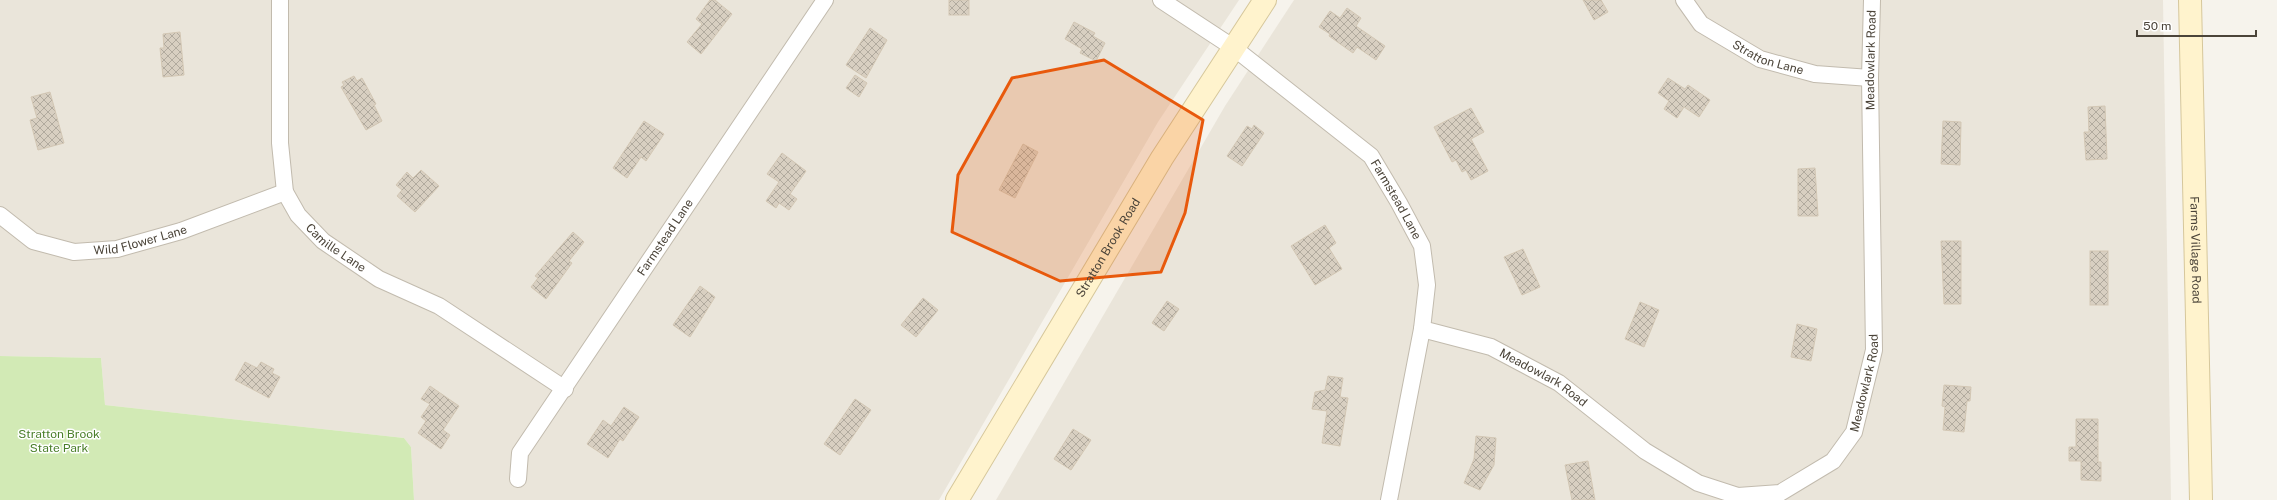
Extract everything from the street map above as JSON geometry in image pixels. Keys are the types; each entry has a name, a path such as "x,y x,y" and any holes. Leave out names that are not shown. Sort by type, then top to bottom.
{"street":[{"name":"Camille Lane","path":"280,0 280,143 285,192 298,216 314,233 334,250 379,279 439,306 565,389"},
{"name":"Farmstead Lane","path":"518,479 520,453 565,389 722,150 825,0"},
{"name":"Farmstead Lane","path":"1161,0 1234,48 1371,156 1422,246 1427,285 1422,329 1389,500"},
{"name":"Stratton Brook Road","path":"958,500 1162,158 1265,0"},
{"name":"Stratton Lane","path":"1684,0 1701,24 1760,59 1815,74 1870,78"},
{"name":"Meadowlark Road","path":"1422,329 1491,347 1559,383 1645,451 1698,483 1738,496 1780,493 1833,461 1854,432 1874,350 1870,78 1872,0"},
{"name":"Farms Village Road","path":"2190,0 2201,500"},
{"name":"Wild Flower Lane","path":"0,215 32,241 74,252 117,249 181,230 285,192"}],"highlighted area":[{"path":"1104,60 1203,120 1185,213 1161,272 1060,281 952,232 958,175 1012,78"}],"shaded area":[{"path":"0,0 1239,0 1158,122 939,500 414,500 411,447 404,438 105,405 101,358 0,356"},
{"path":"1294,0 2163,0 2171,500 996,500 1225,106"}],"green space":[{"name":"Stratton Brook State Park","path":"0,356 101,358 105,405 404,438 411,447 414,500 0,500"}],"building":[{"path":"710,0 715,0 732,14 701,54 687,42 702,24 696,19"},
{"path":"949,0 969,0 969,15 949,15"},
{"path":"1583,0 1601,0 1608,12 1594,20"},
{"path":"1347,8 1361,18 1356,26 1385,46 1376,60 1357,47 1353,53 1319,27 1330,11 1340,18"},
{"path":"1074,22 1095,33 1093,36 1105,43 1096,61 1080,53 1082,49 1065,39"},
{"path":"870,28 887,40 866,78 846,65"},
{"path":"180,32 184,75 163,77 160,48 164,48 163,34"},
{"path":"855,75 867,83 859,97 846,88"},
{"path":"354,76 357,81 362,78 376,104 374,105 382,121 366,130 341,87 344,85 342,82"},
{"path":"1668,78 1685,89 1688,85 1710,100 1699,117 1684,107 1677,118 1664,109 1669,101 1658,93"},
{"path":"50,92 64,143 38,150 30,120 37,118 31,97"},
{"path":"2105,106 2107,159 2086,160 2084,132 2089,132 2088,107"},
{"path":"1471,108 1484,132 1471,139 1488,171 1471,180 1466,170 1462,172 1456,160 1452,162 1434,127"},
{"path":"644,121 664,134 646,161 641,157 627,178 613,168"},
{"path":"1943,121 1961,122 1960,165 1941,164"},
{"path":"1254,125 1264,133 1242,166 1227,156 1247,126 1252,129"},
{"path":"1023,144 1038,152 1015,198 999,190"},
{"path":"782,153 806,171 790,194 797,199 789,210 779,203 776,208 766,201 779,182 767,174"},
{"path":"1815,168 1818,216 1798,216 1798,169"},
{"path":"421,170 439,186 415,212 397,196 402,190 396,185 407,172 413,178"},
{"path":"1325,225 1336,243 1329,248 1342,269 1315,285 1291,246"},
{"path":"573,232 584,242 569,261 572,263 546,299 531,287 538,278 535,276"},
{"path":"1941,241 1961,241 1961,304 1944,304"},
{"path":"1523,249 1540,287 1522,295 1504,257"},
{"path":"2090,251 2108,251 2108,305 2090,305"},
{"path":"700,286 715,297 690,337 673,325"},
{"path":"923,298 938,310 916,337 901,325"},
{"path":"1167,301 1179,309 1164,331 1152,323"},
{"path":"1640,302 1659,310 1644,347 1625,339"},
{"path":"1797,324 1817,329 1811,361 1791,357"},
{"path":"245,362 257,368 261,362 274,369 272,373 280,377 269,398 235,380"},
{"path":"1328,376 1343,378 1340,397 1348,398 1340,446 1322,443 1327,411 1312,409 1315,392 1325,390"},
{"path":"1944,385 1971,387 1970,401 1967,401 1964,432 1943,430 1945,407 1942,406"},
{"path":"430,386 459,406 443,430 450,435 441,449 418,433 426,421 421,417 430,404 421,399"},
{"path":"855,399 871,410 840,455 824,444"},
{"path":"624,407 639,417 623,441 620,439 608,458 587,444 603,420 611,426"},
{"path":"2076,419 2098,419 2098,462 2101,462 2101,481 2081,480 2081,461 2069,461 2069,447 2076,447"},
{"path":"1073,429 1091,440 1071,470 1054,459"},
{"path":"1476,436 1496,438 1494,465 1480,490 1464,483 1474,459"},
{"path":"1588,461 1595,500 1572,500 1565,465"}]}
